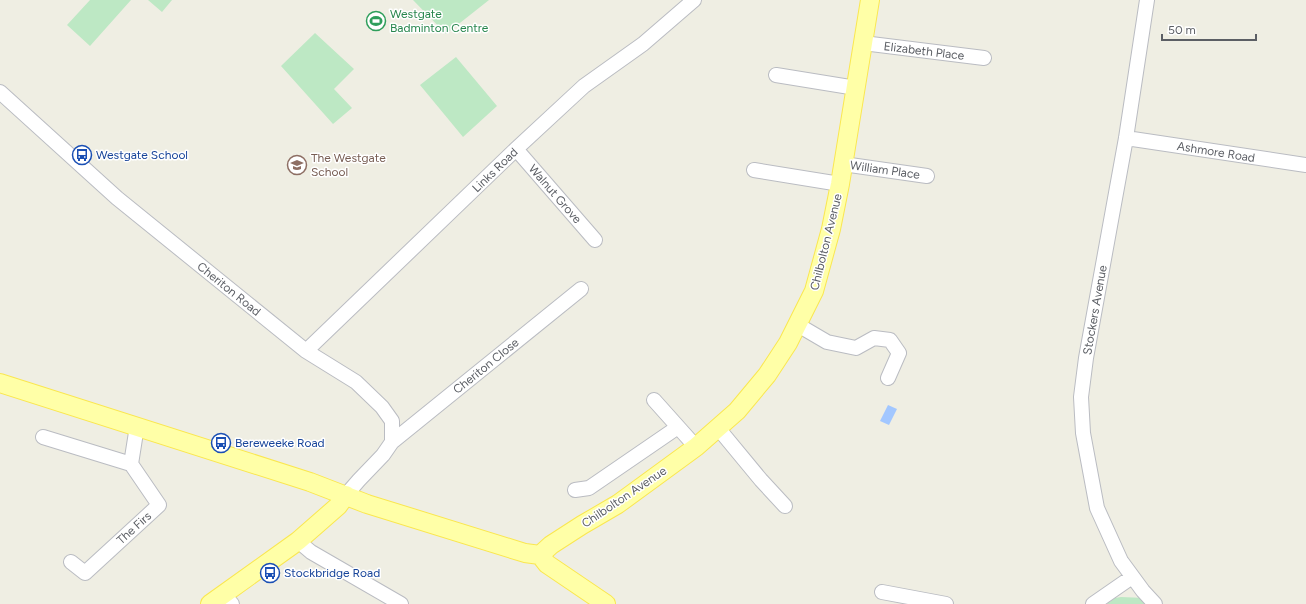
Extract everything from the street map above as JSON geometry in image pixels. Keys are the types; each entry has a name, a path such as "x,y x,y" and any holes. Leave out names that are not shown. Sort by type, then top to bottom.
{"main road":[{"name":"Chilbolton Avenue","path":"540,555 570,533 618,504 696,447 737,411 767,375 788,343 814,291 822,263 840,184 870,0"},
{"path":"0,383 137,426 346,495 367,504 500,546 525,553 540,555 547,564 606,604"},
{"path":"221,601 298,541 338,506 346,495"}],"street":[{"name":"Links Road","path":"306,351 516,149 584,86 643,44 694,0"},
{"name":"Stockers Avenue","path":"1146,0 1126,138 1086,358 1081,397 1083,433 1097,508 1121,561 1132,577 1155,604"},
{"name":"Elizabeth Place","path":"863,43 984,58"},
{"path":"776,75 856,88"},
{"name":"Cheriton Road","path":"0,92 117,198 195,262 306,351 356,382 382,407 392,421 392,442"},
{"name":"Ashmore Road","path":"1126,138 1306,165"},
{"name":"Walnut Grove","path":"516,149 595,240"},
{"name":"William Place","path":"843,164 927,176"},
{"path":"754,170 840,184"},
{"name":"Cheriton Close","path":"392,442 581,289"},
{"path":"798,325 827,342 856,348 874,338 890,340 899,354 888,378"},
{"path":"654,400 696,447"},
{"path":"43,437 131,464 137,426"},
{"path":"575,490 589,488 678,428"},
{"path":"718,428 761,480 785,506"},
{"path":"346,495 383,455 392,442"},
{"name":"The Firs","path":"71,562 85,573 159,504 131,464"},
{"path":"298,541 311,552 401,604"},
{"path":"1094,604 1132,577"},
{"path":"882,592 946,604"}],"green space":[{"path":"90,0 131,0 90,46 67,25"},
{"path":"148,0 172,0 162,12"},
{"path":"413,0 489,0 446,34"},
{"path":"315,33 354,69 334,89 352,108 333,124 281,66"},
{"path":"456,57 497,106 463,137 420,85"},
{"path":"1115,598 1145,598 1151,604 1107,604"}],"water":[{"path":"888,405 897,409 889,425 880,421"}],"place":[{"name":"Westgate Badminton Centre","path":"376,21"},
{"name":"Westgate School","path":"82,155"},
{"name":"The Westgate School","path":"297,165"},
{"name":"Bereweeke Road","path":"221,443"},
{"name":"Stockbridge Road","path":"270,573"}]}
